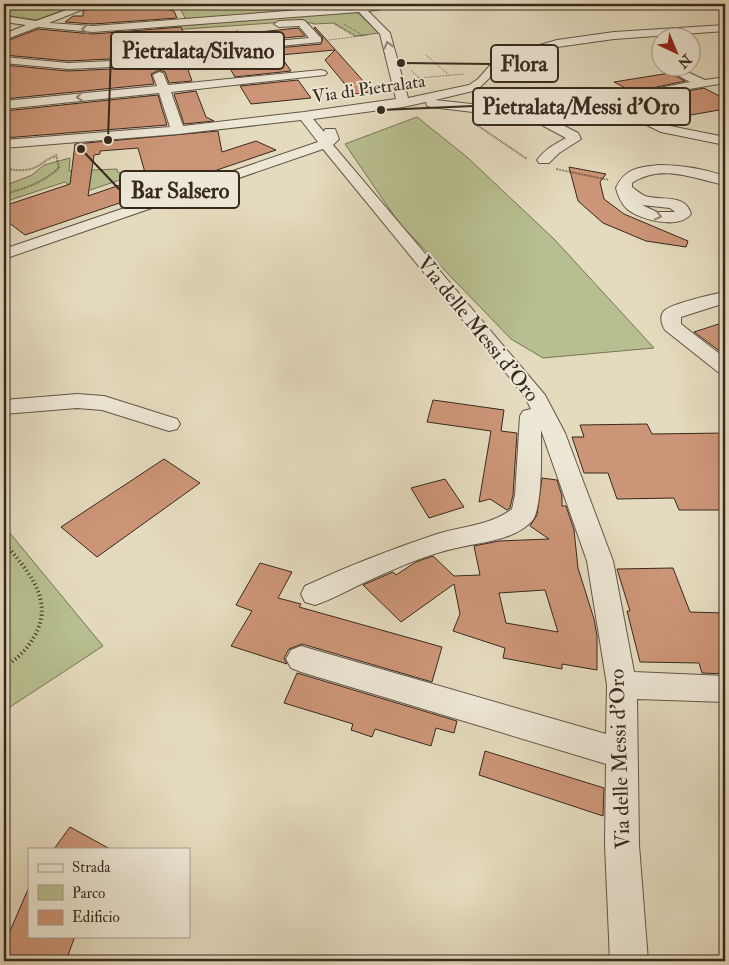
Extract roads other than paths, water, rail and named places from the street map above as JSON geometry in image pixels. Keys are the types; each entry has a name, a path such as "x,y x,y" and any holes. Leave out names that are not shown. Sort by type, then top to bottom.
{"street":[{"path":"4,37 91,4"},
{"path":"4,60 78,66 151,43 309,8 361,9 395,4"},
{"path":"675,4 693,4"},
{"path":"361,9 385,33 403,103"},
{"path":"4,19 36,25 80,29 151,43 317,40 302,23 297,22 151,43"},
{"path":"467,105 477,85 493,66 501,60 552,45 596,38 725,28"},
{"path":"151,43 163,89 178,130"},
{"path":"4,105 321,73"},
{"path":"691,78 704,84"},
{"path":"615,106 634,97 725,80"},
{"name":"Via di Pietralata","path":"4,144 178,130 310,115 403,103 445,95 477,85"},
{"path":"399,90 422,99 496,110 540,99 593,100 615,106 666,129 725,140"},
{"path":"445,95 455,104 467,105"},
{"path":"515,106 573,136 574,139 571,142 554,150 542,163"},
{"name":"Via delle Messi d'Oro","path":"310,115 326,144 534,395 554,433 600,561 622,685 622,845 629,961"},
{"path":"4,254 326,144"},
{"path":"623,185 627,178 638,173 668,170 700,173 725,182"},
{"path":"725,297 681,309 672,314 670,318 672,326 725,368"},
{"path":"4,407 77,402 104,403 169,424"},
{"path":"315,594 343,580 417,550 456,538 482,535 502,529 516,520 523,514 527,495 531,416 545,417"},
{"path":"301,659 622,754"},
{"path":"622,685 725,689"}],"place":[{"name":"Flora","path":"401,63"},
{"name":"Pietralata/Messi d'Oro","path":"381,110"},
{"name":"Pietralata/Silvano","path":"108,140"},
{"name":"Bar Salsero","path":"81,149"}]}
